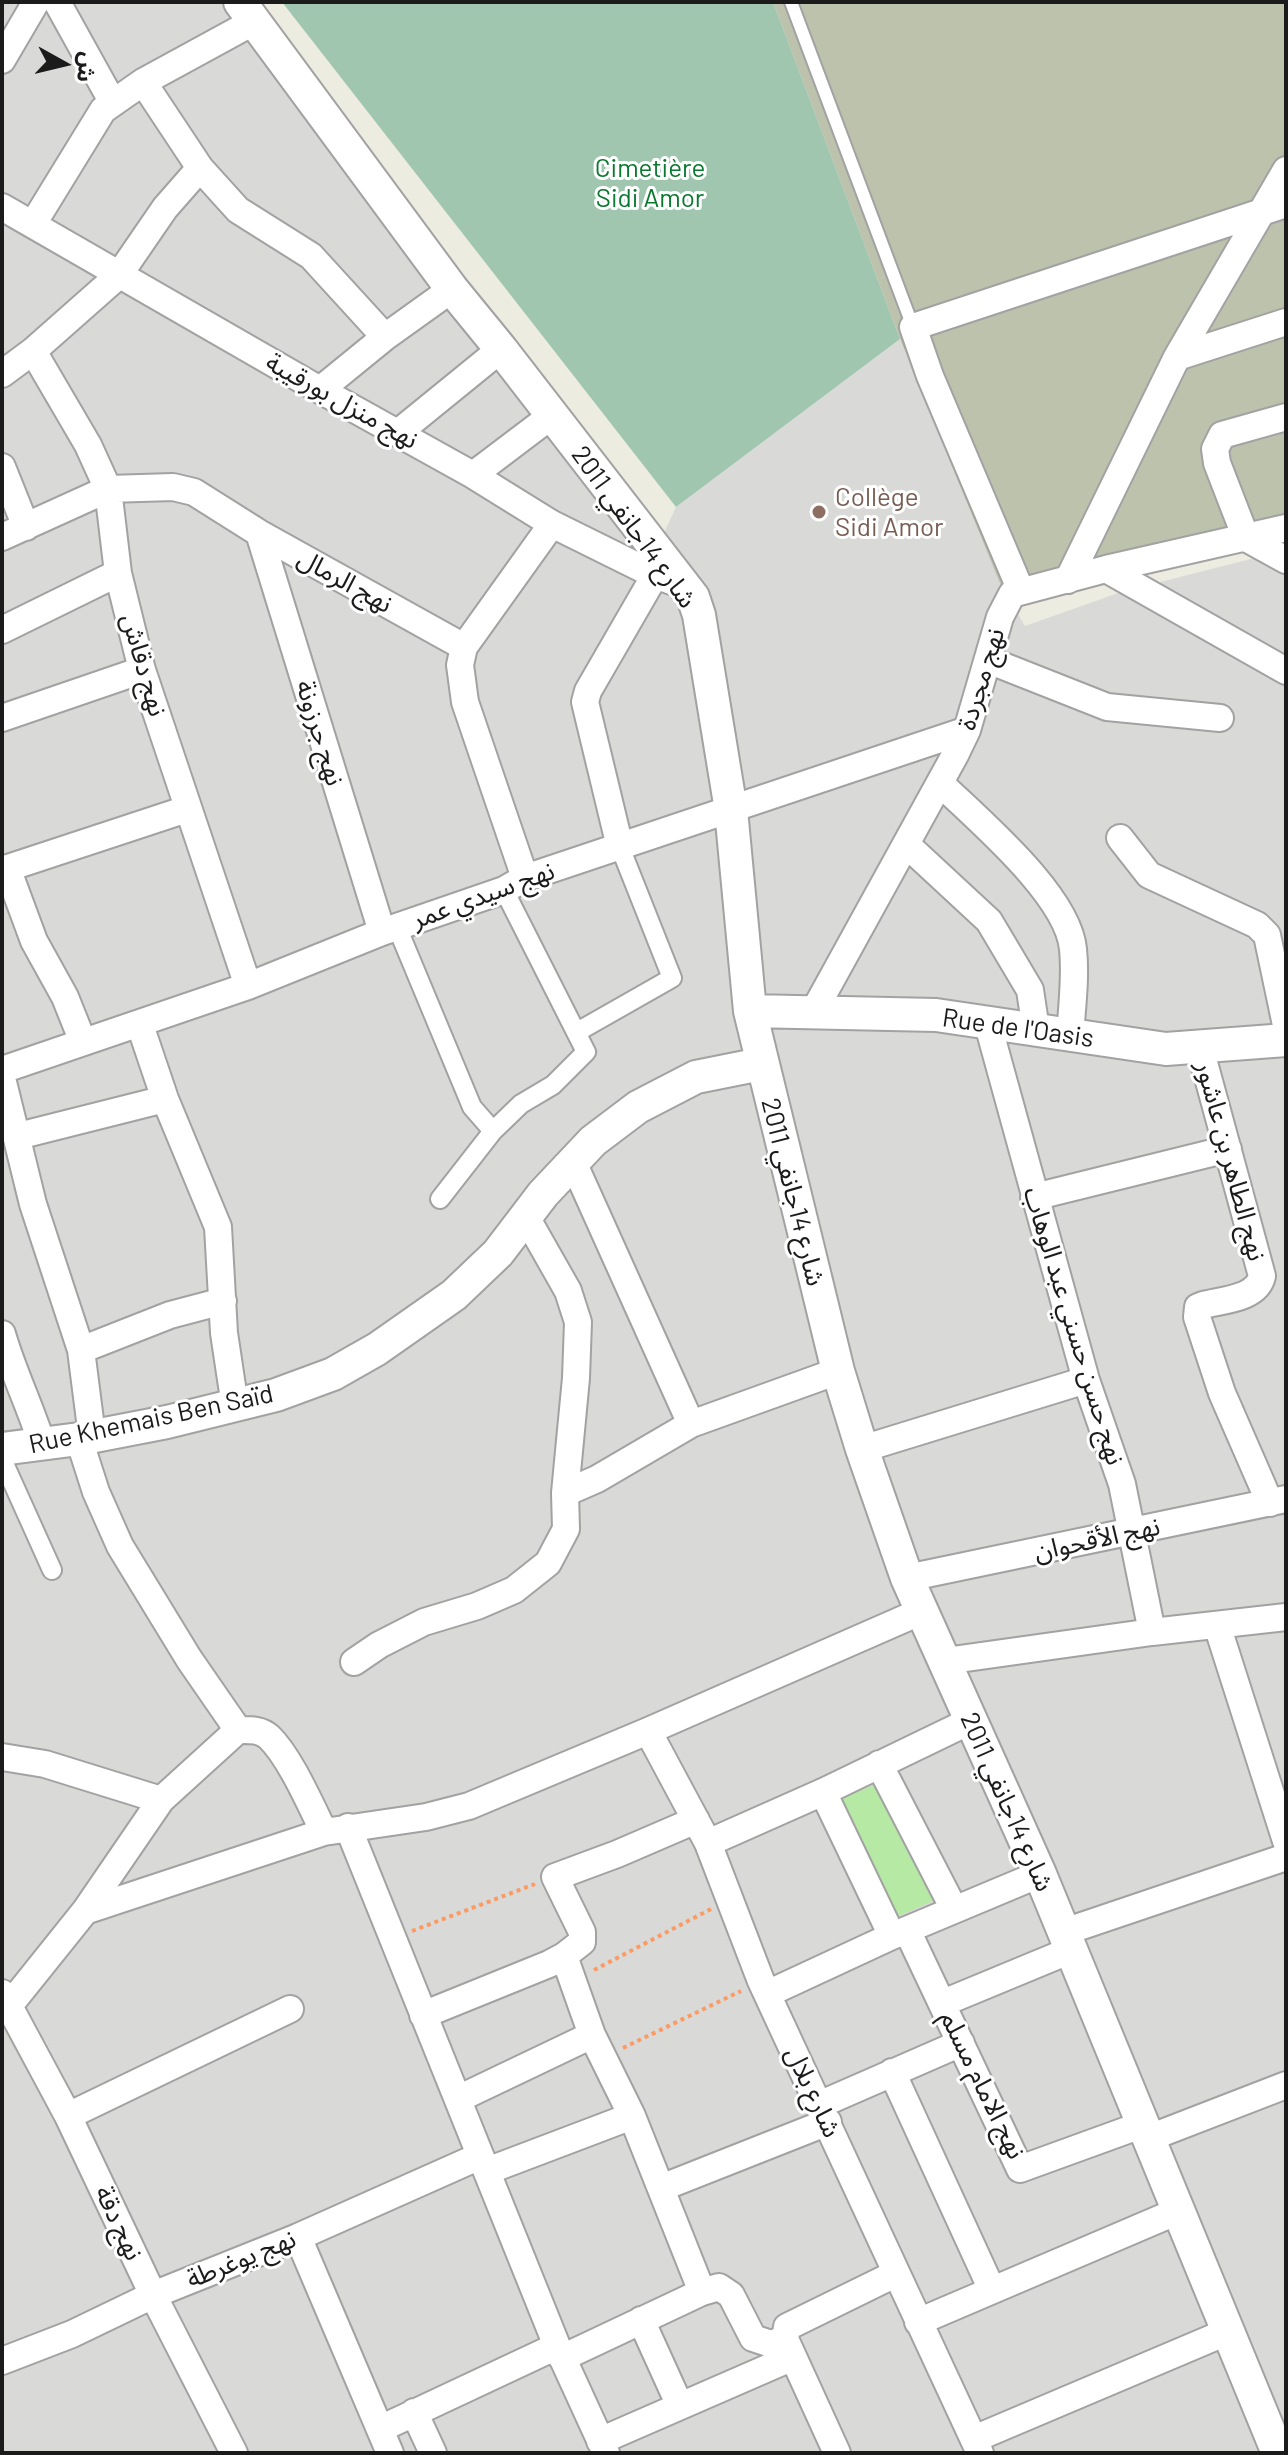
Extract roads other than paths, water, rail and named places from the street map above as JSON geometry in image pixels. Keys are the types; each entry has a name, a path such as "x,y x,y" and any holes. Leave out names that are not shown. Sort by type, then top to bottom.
{"street":[{"path":"2,60 36,2"},
{"path":"57,2 113,103"},
{"path":"33,224 103,110 246,12"},
{"name":"شارع 14جانفي 2011","path":"246,12 452,289 685,586 699,615 731,810 750,1011 838,1371 862,1449 907,1578 1040,1874 1278,2453"},
{"path":"143,82 200,168 238,210 311,256 385,337"},
{"path":"2,374 33,351 119,275 165,208 200,168"},
{"path":"1068,580 1177,357 1274,208 1286,170"},
{"name":"نهج منزل بورقيبة","path":"2,207 320,390 399,432 552,524 655,575 685,586"},
{"path":"1274,208 913,327 930,376 1021,591 1286,528"},
{"path":"320,390 385,337 452,289"},
{"path":"1177,357 1286,322"},
{"path":"399,432 501,349"},
{"name":"نهج دقاش","path":"33,351 83,434 108,489 118,573 142,670 248,986"},
{"path":"473,475 551,416"},
{"path":"1286,417 1222,435 1215,449 1217,463 1246,538 1286,560"},
{"path":"2,467 14,532"},
{"name":"نهج الرمال","path":"14,532 108,489 173,487 194,492 259,533 464,647"},
{"path":"440,1199 493,1131 521,1104 553,1085 586,1052 515,884 465,702 460,665 464,647 552,524"},
{"name":"نهج جرزونة","path":"259,533 389,930"},
{"path":"1106,569 1286,671"},
{"path":"2,630 118,573"},
{"path":"577,1032 672,978 620,847 585,702 588,691 655,575"},
{"name":"نهج مجردة","path":"814,1011 967,730 1005,604 1012,594 1021,591"},
{"path":"988,660 1107,707 1220,718"},
{"path":"2,718 142,670"},
{"name":"نهج سيدي عمر","path":"2,1070 140,1025 389,930 620,847 967,730"},
{"path":"940,783 1034,876 1056,906 1073,946 1070,1035"},
{"path":"83,1042 65,997 34,941 5,869 187,809"},
{"path":"1120,838 1149,875 1257,925 1267,935 1286,1025"},
{"path":"907,845 989,921 1030,990 1036,1030"},
{"path":"389,930 472,1107 493,1131"},
{"name":"Rue de l'Oasis","path":"750,1011 936,1015 1166,1049 1286,1040"},
{"name":"نهج حسن حسني عبد الوهاب","path":"987,1021 1086,1380 1122,1484 1152,1632"},
{"path":"140,1025 165,1099 218,1227 224,1333 235,1406"},
{"name":"نهج الطاهر بن عاشور","path":"1200,1048 1262,1276 1252,1293 1198,1307 1197,1317 1222,1393 1278,1501"},
{"name":"Rue Khemais Ben Saïd","path":"2,1449 85,1437 235,1406 333,1374 377,1349 454,1295 498,1253 593,1141 638,1107 681,1083 761,1064"},
{"path":"2,1078 33,1204 81,1350 85,1437 96,1492 120,1546 189,1659 238,1730"},
{"path":"18,1136 165,1099"},
{"path":"1034,1197 1228,1149"},
{"path":"573,1162 691,1424"},
{"path":"354,1662 424,1622 477,1606 514,1590 548,1563 566,1529 565,1493 578,1322 568,1291 526,1217"},
{"path":"81,1350 170,1315 223,1301"},
{"path":"2,1334 42,1444"},
{"path":"565,1493 597,1479 691,1424 838,1371"},
{"path":"862,1449 1086,1380"},
{"path":"2,1459 52,1570"},
{"name":"نهج الأقحوان","path":"907,1578 1278,1501"},
{"path":"85,1911 336,1830 382,1825 469,1806 922,1611"},
{"path":"945,1661 1286,1617"},
{"path":"1217,1625 1286,1841"},
{"path":"423,2015 549,1964 582,1942 582,1932 555,1877 617,1854 702,1832 823,1792 970,1721"},
{"path":"7,2017 161,1800 238,1730 254,1729 268,1736 336,1830 391,1939 560,2352 603,2447 789,2348"},
{"name":"شارع بلال","path":"648,1731 702,1832 764,1988 977,2446"},
{"path":"2,1757 45,1764 161,1800"},
{"path":"879,1764 954,1909"},
{"name":"نهج الامام مسلم","path":"823,1792 900,1933 943,2003 1020,2169 1146,2131"},
{"path":"943,2003 1068,1941 1286,1857"},
{"path":"764,1988 1040,1874"},
{"path":"564,1956 598,2046 632,2116 702,2292"},
{"path":"68,2116 290,2009"},
{"name":"نهج دقة","path":"7,2017 68,2116 153,2295 234,2453"},
{"path":"661,2188 823,2113 892,2072 961,2043"},
{"path":"458,2099 598,2046"},
{"path":"892,2072 992,2290"},
{"path":"1146,2131 1285,2089"},
{"name":"نهج يوغرطة","path":"5,2354 72,2334 153,2295 484,2163 632,2116"},
{"path":"918,2322 1178,2211"},
{"path":"298,2237 390,2453"},
{"path":"837,2453 789,2348 787,2327 895,2274"},
{"path":"380,2429 414,2412 719,2287 731,2295 753,2338 789,2348"},
{"path":"641,2320 680,2406"},
{"path":"977,2446 1229,2331"},
{"path":"414,2412 433,2453"}],"lane":[{"path":"791,2 913,327"}],"place":[{"name":"Collège Sidi Amor","path":"819,512"}],"park label":[{"name":"Cimetière Sidi Amor","path":"650,183"}]}
